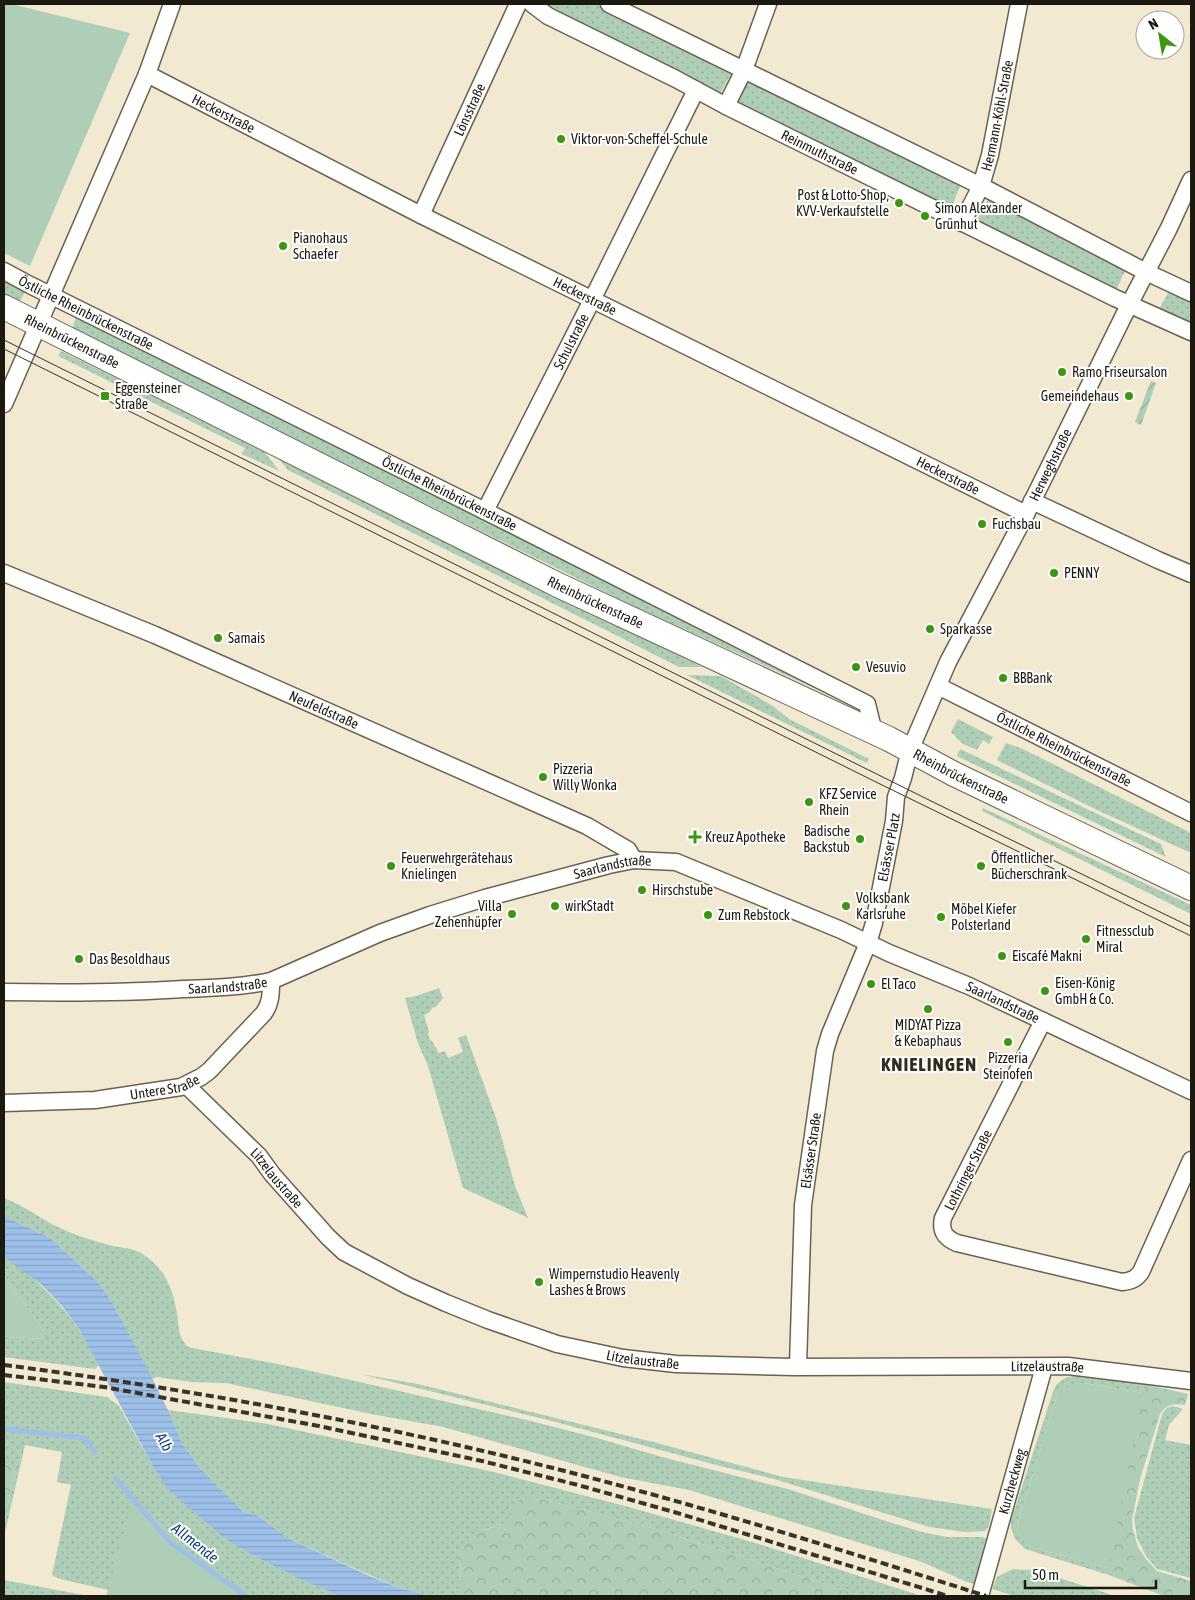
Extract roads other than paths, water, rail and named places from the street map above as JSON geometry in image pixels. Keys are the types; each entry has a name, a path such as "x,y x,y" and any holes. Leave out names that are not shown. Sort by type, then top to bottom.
{"main road":[{"name":"Rheinbrückenstraße","path":"4,307 558,585 874,732 954,774 1191,888"}],"street":[{"path":"4,404 11,371 38,325 51,296 147,74 172,4"},
{"name":"Lönsstraße","path":"421,215 518,4"},
{"name":"Reinmuthstraße","path":"532,4 548,16 726,106 1129,305 1191,332"},
{"path":"609,4 981,186 1146,272 1191,292"},
{"path":"726,106 744,70 768,4"},
{"name":"Hermann-Köhl-Straße","path":"962,223 981,186 990,155 1019,4"},
{"name":"Heckerstraße","path":"147,74 421,215 592,300 1029,507 1191,574"},
{"name":"Schulstraße","path":"485,511 696,90"},
{"name":"Herweghstraße","path":"910,750 938,686 985,590 1029,507 1169,228 1191,180"},
{"name":"Östliche Rheinbrückenstraße","path":"4,271 867,704 874,732"},
{"name":"Neufeldstraße","path":"4,573 155,635 587,826 628,850 634,860"},
{"name":"Östliche Rheinbrückenstraße","path":"938,686 1191,813"},
{"name":"Elsässer Platz","path":"868,943 894,821 896,797 910,750"},
{"name":"Saarlandstraße","path":"4,992 136,992 230,987 271,981 380,933 430,915 494,896 634,860 676,862 841,930 969,986 1191,1091"},
{"name":"Elsässer Straße","path":"798,1366 803,1205 825,1051 830,1034 868,943"},
{"name":"Untere Straße","path":"4,1103 95,1100 167,1090 186,1085 209,1071 264,1013 271,995 271,981"},
{"name":"Lothringer Straße","path":"1043,1021 943,1218 943,1232 946,1237 956,1243 1122,1282 1129,1282 1137,1278 1141,1272 1191,1160"},
{"name":"Litzelaustraße","path":"186,1085 259,1156 272,1174 336,1245 352,1257 446,1303 540,1338 582,1350 623,1358 676,1364 1068,1366 1191,1381"},
{"name":"Kurzheckweg","path":"980,1596 1044,1367"}],"water":[{"name":"Alb","path":"4,1216 49,1237 99,1283 113,1304 147,1368 182,1443 200,1468 244,1512 259,1516 287,1538 372,1577 399,1588 430,1596 339,1596 256,1557 223,1537 169,1490 154,1468 79,1329 62,1306 42,1285 4,1257"}],"waterway":[{"name":"Allmende","path":"4,1429 84,1438 95,1452"},
{"name":"Allmende","path":"116,1479 170,1542 246,1596"}],"tram line":[{"path":"4,340 935,803 1191,927"},
{"path":"4,349 878,783 1191,936"}],"railway":[{"path":"4,1365 270,1406 468,1447 704,1509 986,1596"},
{"path":"4,1375 104,1387 319,1426 482,1461 674,1512 948,1596"}],"place":[{"name":"Viktor-von-Scheffel-Schule","path":"561,139"},
{"name":"Post & Lotto-Shop, KVV-Verkaufstelle","path":"899,203"},
{"name":"Simon Alexander Grünhut","path":"925,216"},
{"name":"Pianohaus Schaefer","path":"283,246"},
{"name":"Ramo Friseursalon","path":"1062,372"},
{"name":"Eggensteiner Straße","path":"105,396"},
{"name":"Gemeindehaus","path":"1129,396"},
{"name":"Fuchsbau","path":"982,524"},
{"name":"PENNY","path":"1054,573"},
{"name":"Sparkasse","path":"930,629"},
{"name":"Samais","path":"218,638"},
{"name":"Vesuvio","path":"856,667"},
{"name":"BBBank","path":"1003,678"},
{"name":"Pizzeria Willy Wonka","path":"543,777"},
{"name":"KFZ Service Rhein","path":"809,802"},
{"name":"Kreuz Apotheke","path":"695,837"},
{"name":"Badische Backstub","path":"860,839"},
{"name":"Feuerwehrgerätehaus Knielingen","path":"391,866"},
{"name":"Öffentlicher Bücherschrank","path":"981,866"},
{"name":"Hirschstube","path":"642,890"},
{"name":"wirkStadt","path":"555,906"},
{"name":"Volksbank Karlsruhe","path":"846,906"},
{"name":"Villa Zehenhüpfer","path":"512,914"},
{"name":"Zum Rebstock","path":"708,915"},
{"name":"Möbel Kiefer Polsterland","path":"941,917"},
{"name":"Fitnessclub Miral","path":"1086,939"},
{"name":"Eiscafé Makni","path":"1002,956"},
{"name":"Das Besoldhaus","path":"79,959"},
{"name":"El Taco","path":"871,984"},
{"name":"Eisen-König GmbH & Co.","path":"1045,991"},
{"name":"MIDYAT Pizza & Kebaphaus","path":"928,1009"},
{"name":"Pizzeria Steinofen","path":"1008,1042"},
{"name":"Wimpernstudio Heavenly Lashes & Brows","path":"539,1282"}],"district":[{"name":"KNIELINGEN","path":"929,1064"}]}
